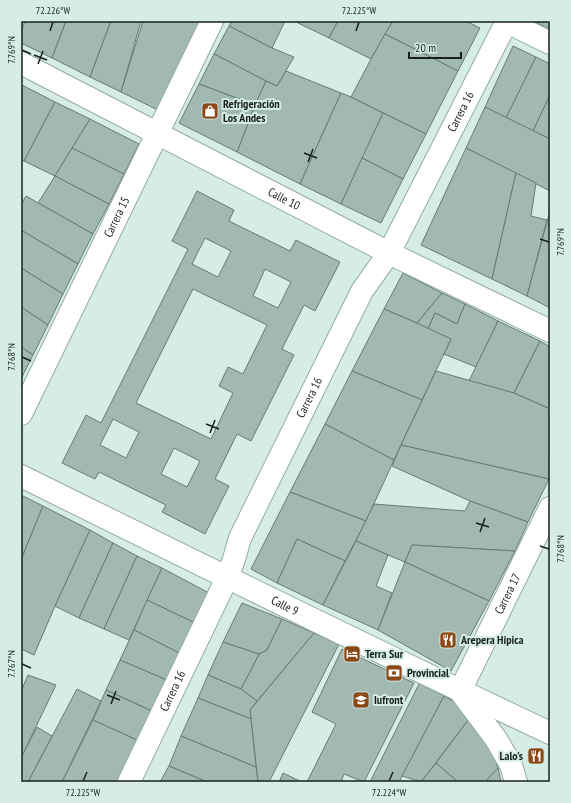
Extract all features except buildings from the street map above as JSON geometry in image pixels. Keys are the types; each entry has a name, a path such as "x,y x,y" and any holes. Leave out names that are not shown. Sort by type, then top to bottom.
{"street":[{"name":"Carrera 15","path":"21,414 212,21"},
{"path":"506,21 550,43"},
{"name":"Carrera 16","path":"129,782 227,578 240,538 362,291 389,253 506,21"},
{"name":"Calle 10","path":"21,63 389,253 550,330"},
{"name":"Calle 9","path":"21,476 227,578 550,733"},
{"name":"Carrera 17","path":"460,691 550,508"},
{"path":"460,691 496,739 511,765 516,782"}],"place":[{"name":"Refrigeración Los Andes","path":"210,111"},
{"name":"Arepera Hípica","path":"448,640"},
{"name":"Terra Sur","path":"352,654"},
{"name":"Provincial","path":"394,673"},
{"name":"Iufront","path":"361,700"},
{"name":"Lalo's","path":"536,756"}]}
